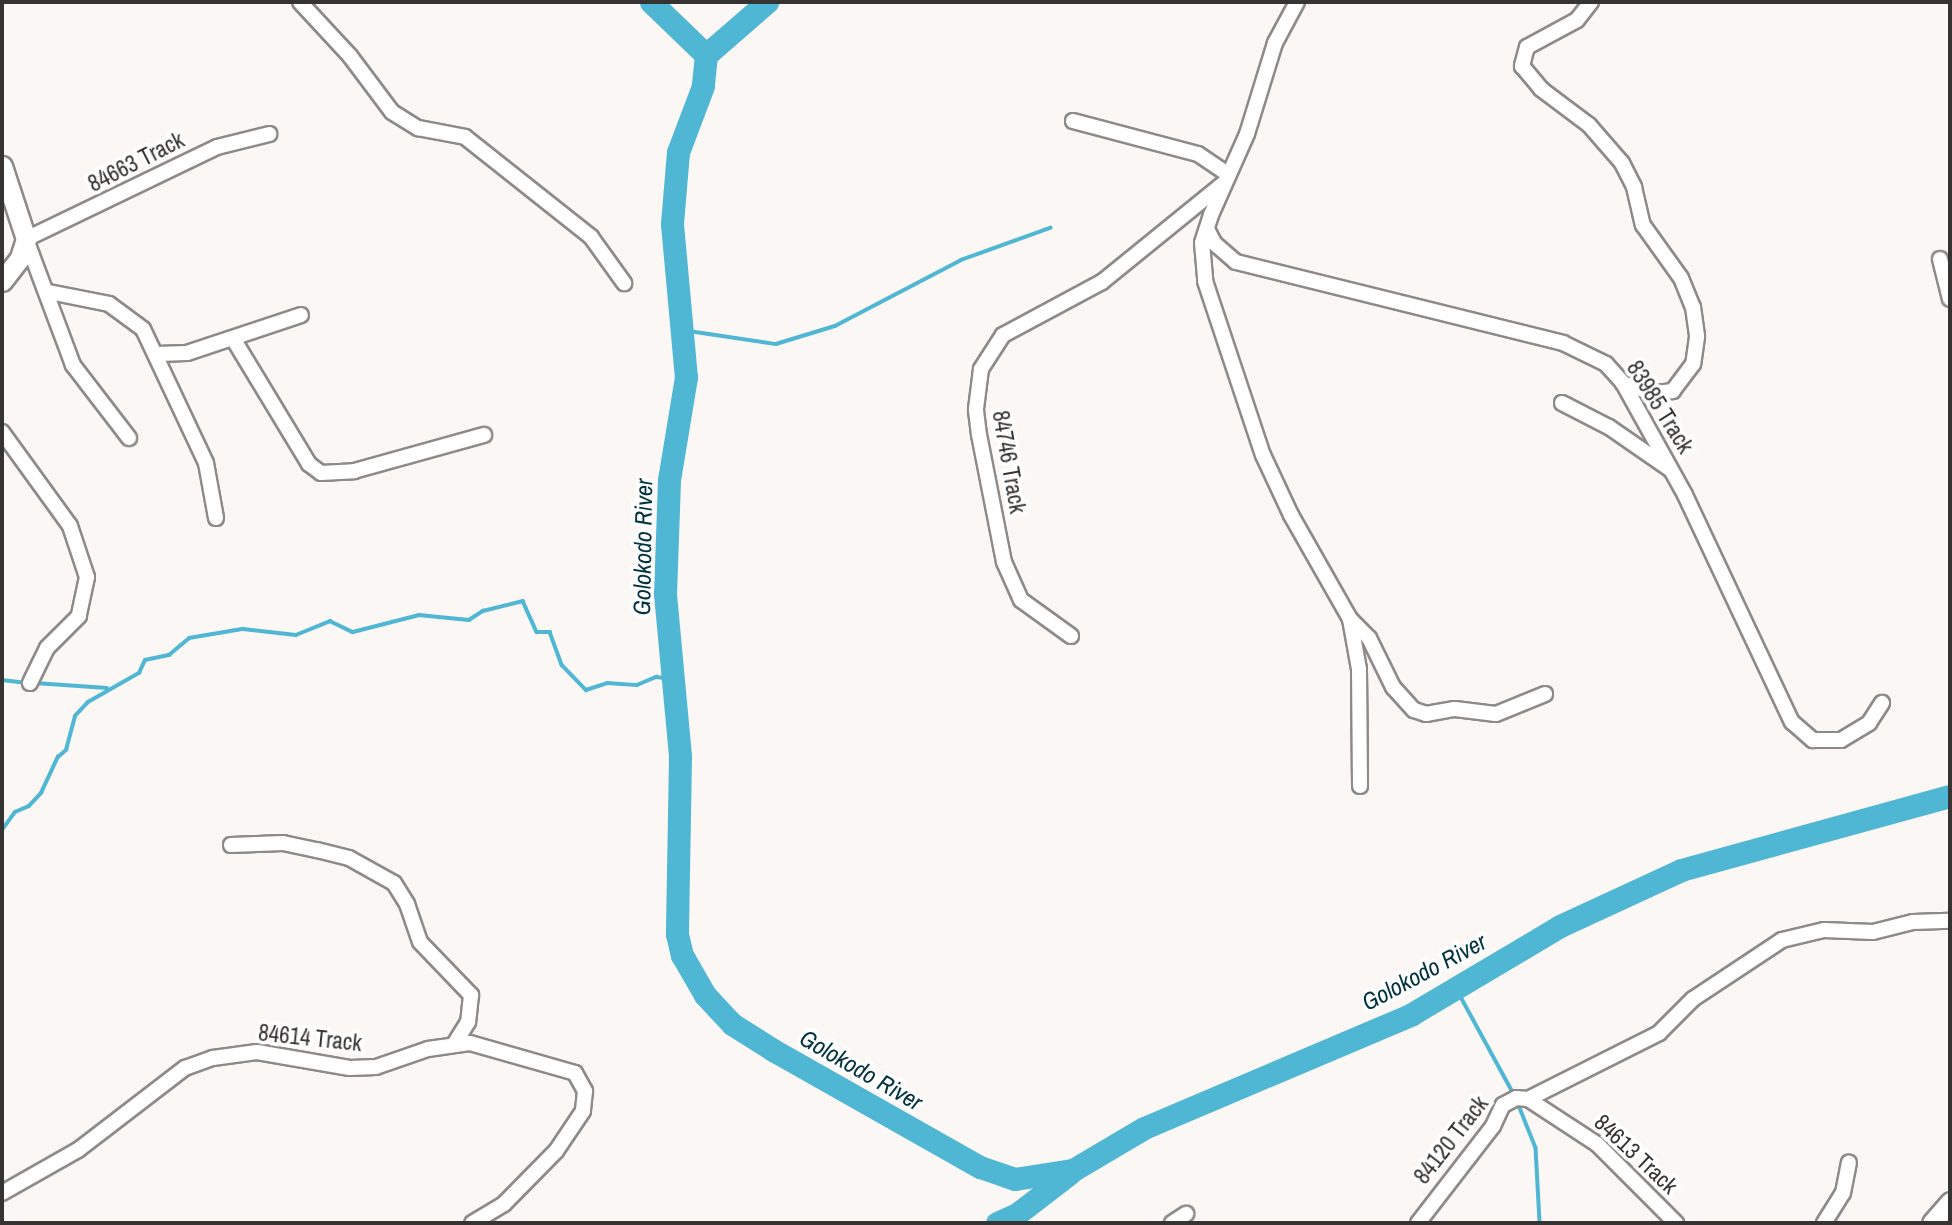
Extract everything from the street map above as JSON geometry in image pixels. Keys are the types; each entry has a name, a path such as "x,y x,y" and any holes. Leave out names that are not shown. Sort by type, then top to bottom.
{"street":[{"path":"300,2 361,71 380,100 418,128 465,137 582,230 624,283"},
{"path":"1297,2 1275,44 1247,134 1202,243 1209,302 1242,401 1291,515 1350,619 1369,638 1394,687 1414,710 1426,714 1455,709 1486,716 1545,694"},
{"path":"1591,2 1577,20 1527,47 1522,66 1541,89 1589,125 1622,163 1634,187 1643,225 1681,278 1693,307 1697,337 1693,364 1673,391 1653,393 1623,383"},
{"path":"1073,121 1198,154 1227,178"},
{"name":"84663 Track","path":"26,239 218,147 269,134"},
{"path":"2,166 73,365 129,438"},
{"name":"84746 Track","path":"1071,636 1021,600 1004,562 976,409 981,369 1003,335 1102,282 1227,178"},
{"name":"83985 Track","path":"1207,229 1214,243 1236,262 1580,348 1613,370 1672,471 1781,701 1802,734 1827,741 1854,736 1882,703"},
{"path":"2,281 20,258 26,239"},
{"path":"1940,259 1950,299"},
{"path":"49,292 82,296 130,316 157,354 206,463 216,518"},
{"path":"157,354 187,353 234,340 301,315"},
{"path":"234,340 309,464 321,473 354,471 484,435"},
{"path":"1562,402 1609,427 1672,471"},
{"path":"2,432 70,526 86,577 79,616 47,648 30,684"},
{"path":"1350,619 1359,669 1360,786"},
{"path":"231,845 283,843 317,850 349,858 394,883 407,904 420,942 471,995 468,1022 455,1043"},
{"name":"84120 Track","path":"1418,1223 1493,1126 1503,1105 1516,1098 1528,1099 1659,1033 1693,999 1782,940 1824,930 1873,932 1913,922 1950,920"},
{"name":"84614 Track","path":"2,1193 123,1120 174,1076 214,1058 257,1052 350,1068 376,1067 455,1043 492,1047 564,1067 583,1082 583,1111 538,1173 504,1204 472,1223"},
{"name":"84613 Track","path":"1528,1099 1597,1144 1676,1223"},
{"path":"1824,1223 1843,1193 1849,1163"},
{"path":"1932,1223 1950,1202"},
{"path":"1172,1223 1186,1214"}],"waterway":[{"name":"Golokodo River","path":"651,2 706,55 703,86 678,152 672,224 686,377 669,480 665,594 680,757 677,934 682,955 705,995 732,1024 773,1050 980,1167 1015,1179 1073,1170 1144,1128 1412,1014 1560,926 1681,870 1950,796"},
{"path":"706,55 767,2"},
{"path":"682,330 776,344 835,326 961,260 1050,228"},
{"path":"2,830 15,812 29,806 41,793 58,757 66,750 75,716 88,702 139,673 145,660 169,655 189,638 243,629 296,635 330,621 353,632 419,615 469,620 483,611 523,601 537,632 550,632 562,665 586,690 607,683 637,685 656,677 673,679"},
{"path":"2,680 27,683"},
{"path":"35,683 107,688"},
{"path":"1455,986 1515,1096"},
{"path":"1518,1103 1536,1148 1540,1223"},
{"path":"997,1223 1017,1214 1069,1174"}]}
